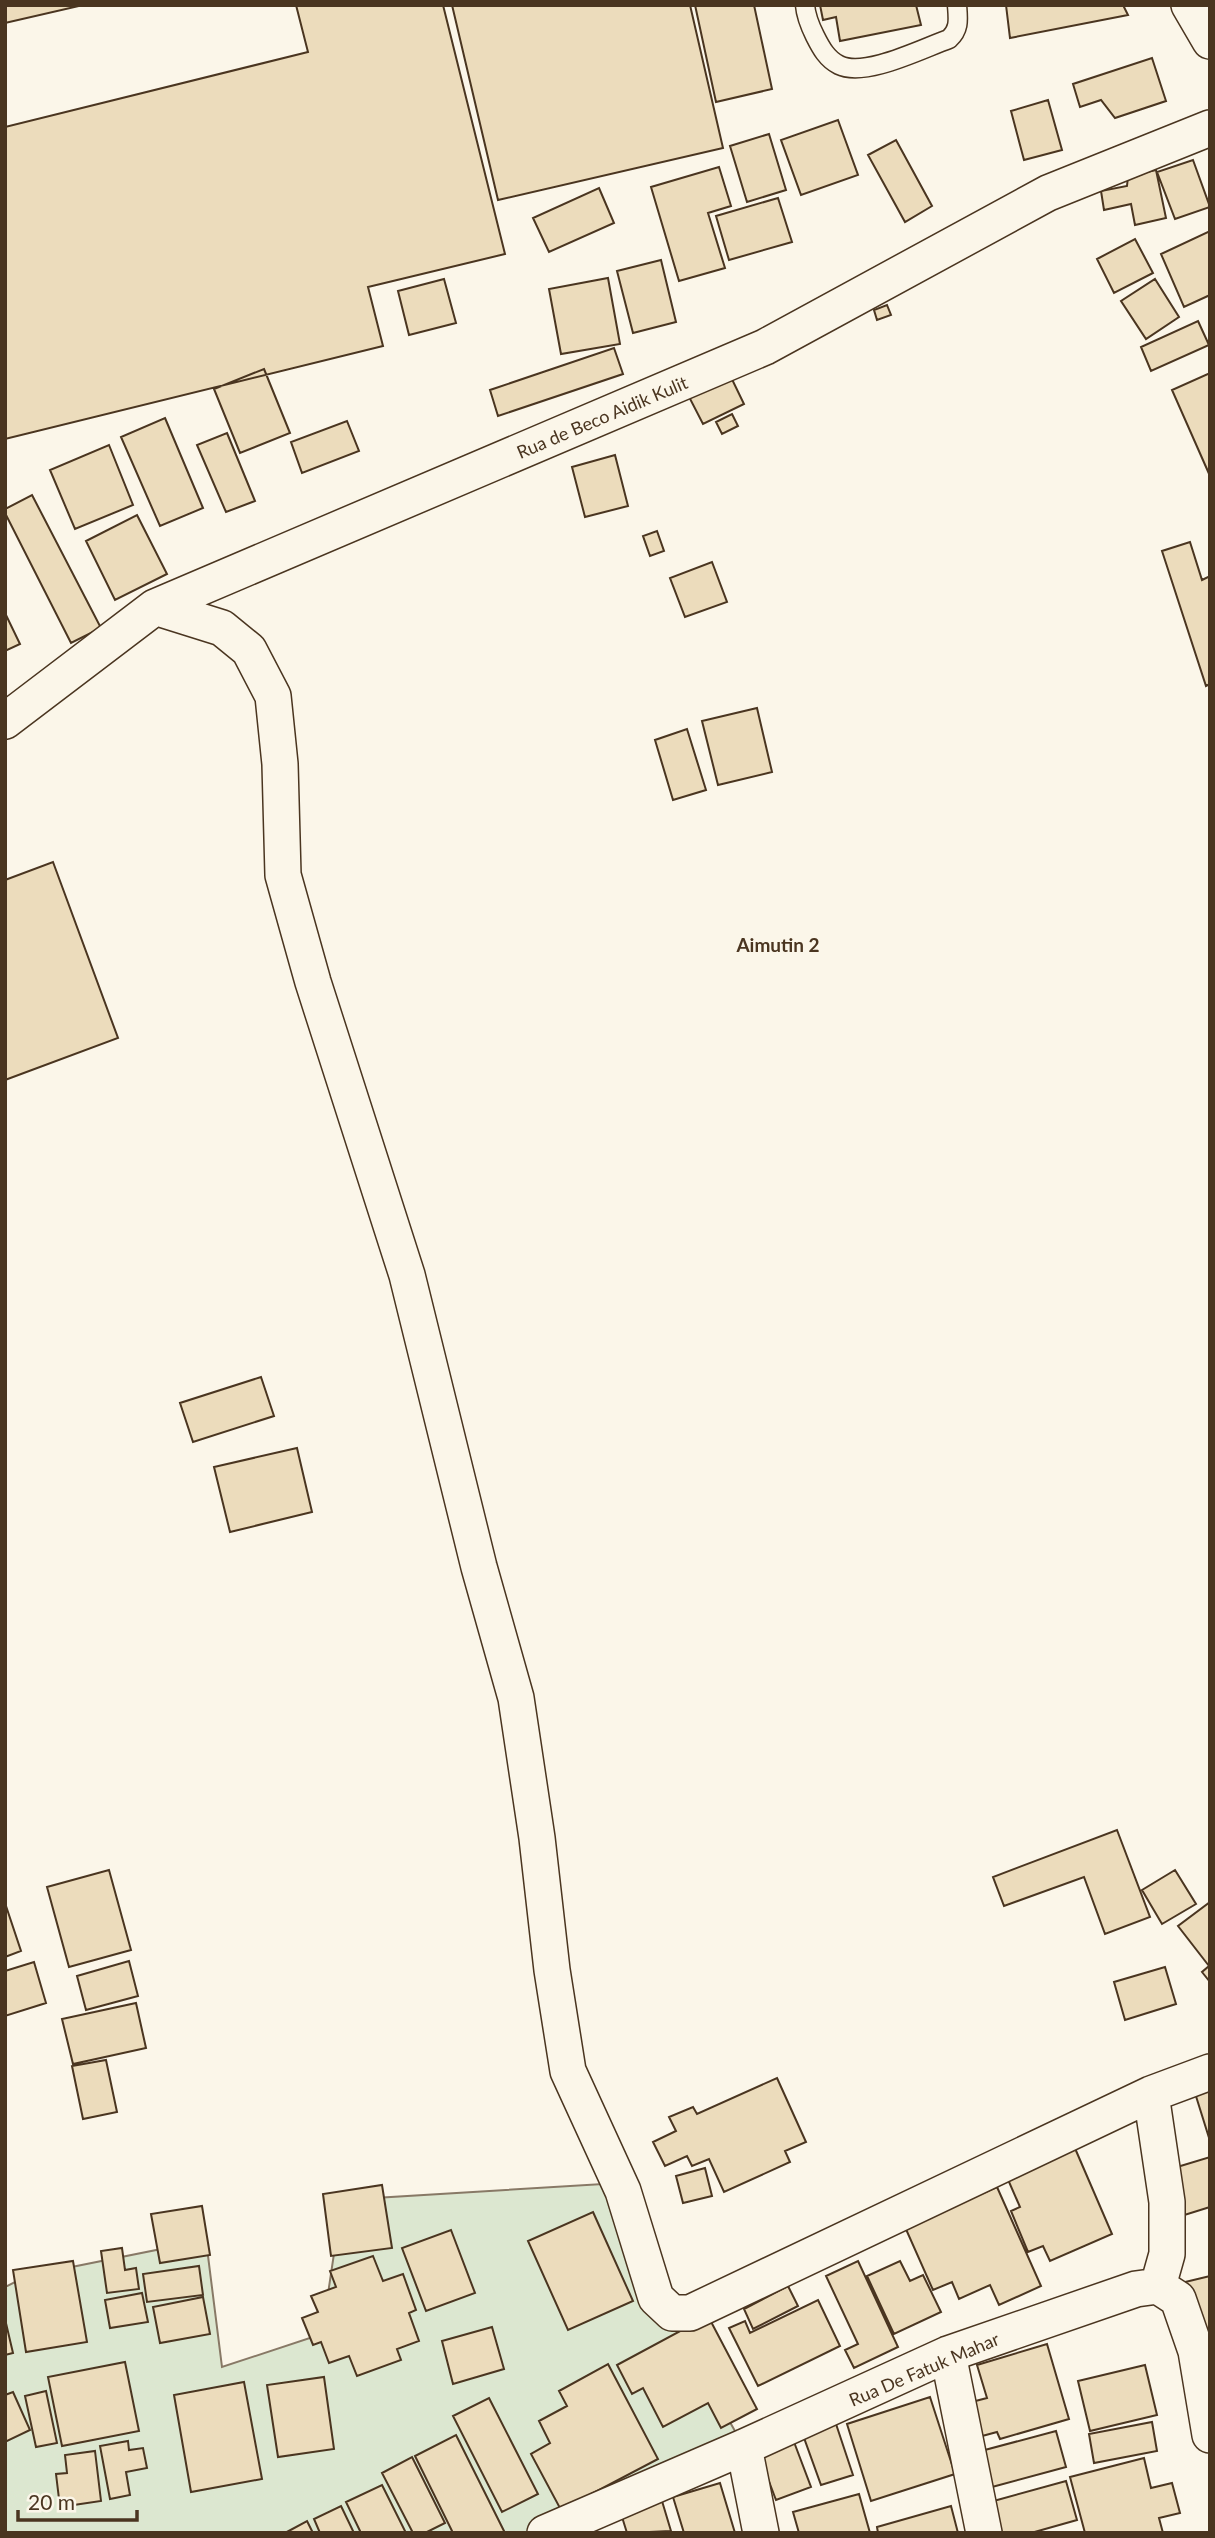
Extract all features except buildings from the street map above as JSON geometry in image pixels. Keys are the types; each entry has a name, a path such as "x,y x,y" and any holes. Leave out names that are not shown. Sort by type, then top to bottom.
{"street":[{"path":"1189,5 1210,41"},
{"name":"Rua de Beco Aidik Kulit","path":"5,721 155,607 765,347 1048,193 1210,128"},
{"path":"155,607 222,628 249,650 273,696 280,764 283,875 313,982 407,1275 479,1567 516,1698 568,2071 623,2191 656,2298 672,2313 690,2313 1151,2094 1210,2072"},
{"path":"1151,2094 1167,2202 1167,2254 1158,2286 1178,2299 1196,2351 1210,2435"},
{"name":"Rua De Fatuk Mahar","path":"545,2533 744,2447 948,2354 1136,2289 1158,2286"},
{"path":"948,2354 984,2533"},
{"path":"744,2447 761,2533"}],"lane":[{"path":"805,5 806,17 822,52 839,65 855,69 883,64 948,39 956,33 957,5"}],"green space":[{"path":"603,2184 669,2314 744,2447 545,2533 5,2533 5,2287 27,2276 206,2240 222,2367 322,2334 342,2200"}],"district":[{"name":"Aimutin 2","path":"778,944"}]}
